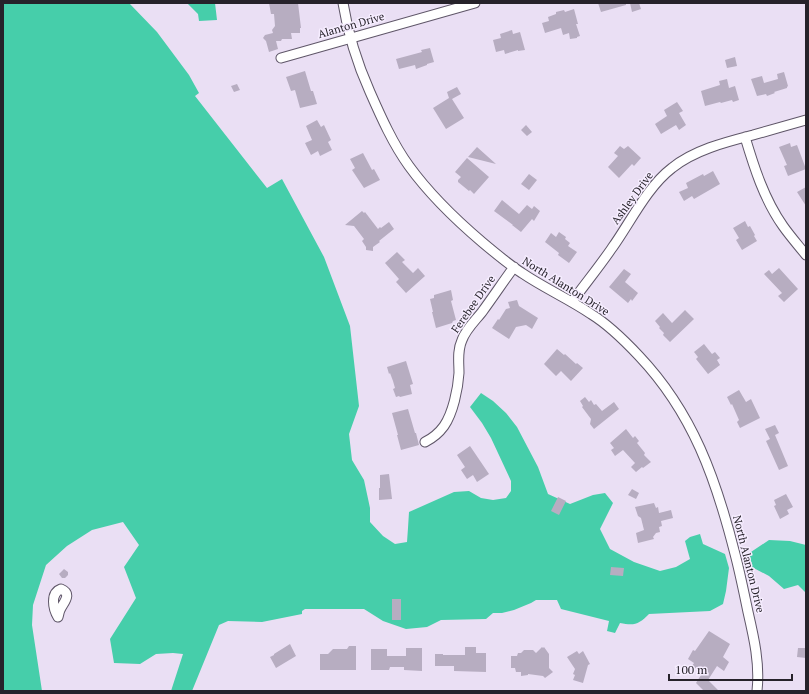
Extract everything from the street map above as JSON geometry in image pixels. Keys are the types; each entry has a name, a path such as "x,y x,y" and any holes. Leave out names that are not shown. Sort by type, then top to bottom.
{"street":[{"name":"North Alanton Drive","path":"344,3 350,38 361,71 376,106 392,138 409,166 422,183 458,220 514,267 545,287 590,312 623,340 639,356 668,391 684,416 696,438 707,464 729,530 755,640 759,677 757,691"},
{"name":"Alanton Drive","path":"281,58 475,3"},
{"name":"Ashley Drive","path":"572,302 612,248 642,202 671,168 680,162 718,144 806,120"},
{"path":"745,137 760,182 770,204 782,224 806,255"},
{"name":"Ferebee Drive","path":"425,442 438,434 448,419 457,386 459,354 462,339 514,267"}],"shaded area":[{"path":"3,3 129,3 157,32 189,75 199,93 195,96 267,188 282,179 324,257 350,326 359,406 349,434 352,460 364,480 370,508 370,522 383,536 395,544 407,542 409,512 454,492 469,491 481,498 493,500 506,498 511,491 511,481 491,438 470,407 481,393 493,401 506,413 517,427 538,467 548,494 570,504 593,495 605,493 613,503 600,529 610,549 634,562 660,571 676,567 690,559 685,541 690,537 700,534 703,544 725,554 729,568 723,604 710,611 649,614 642,620 633,624 620,623 615,633 607,631 609,621 561,609 557,600 536,600 514,610 502,613 493,613 486,619 441,620 427,627 406,629 383,621 364,609 305,609 302,611 302,614 262,622 228,621 219,625 192,691 171,691 183,654 156,654 140,664 114,663 110,639 136,598 124,567 139,545 123,522 92,530 67,546 46,565 33,605 32,625 42,691 3,691"},
{"path":"187,3 215,3 217,20 199,21 198,14"},
{"path":"769,540 790,541 806,545 806,593 798,585 784,589 769,576 748,565 748,554"}],"building":[{"path":"269,3 298,3 301,28 300,33 291,33 292,39 282,39 281,41 276,41 278,49 269,52 266,41 263,38 265,35 273,33 272,30 275,26 274,14 271,14"},
{"path":"598,3 626,3 626,5 601,12"},
{"path":"630,3 639,3 641,9 632,12"},
{"path":"574,9 578,24 576,24 580,36 570,39 569,33 563,35 561,28 545,33 542,23 549,21 548,17 556,14 556,12 564,10 565,12"},
{"path":"512,30 513,34 520,32 525,50 518,50 505,54 504,50 496,52 493,40 501,38 500,34"},
{"path":"430,48 434,62 416,69 415,65 399,69 396,59 422,52 421,50"},
{"path":"735,57 737,66 727,68 725,60"},
{"path":"305,71 317,104 300,108 295,90 291,91 286,77"},
{"path":"784,72 788,86 787,88 767,96 766,94 757,96 751,79 762,76 764,83 778,79 777,74"},
{"path":"727,79 729,88 735,86 739,100 733,102 732,100 720,102 705,106 701,91 720,85 719,81"},
{"path":"237,84 240,90 234,92 231,86"},
{"path":"457,87 461,94 452,99 464,118 446,129 433,108 449,98 447,92"},
{"path":"677,102 683,111 679,113 686,125 679,130 676,125 661,134 655,124 667,116 664,110"},
{"path":"317,120 321,127 324,125 331,140 328,142 332,150 320,156 318,151 311,155 305,143 312,140 306,126"},
{"path":"526,125 532,132 527,136 521,130"},
{"path":"790,143 791,147 797,145 806,169 788,176 784,166 787,165 779,147"},
{"path":"620,146 624,149 628,146 641,158 634,166 632,164 619,178 608,167 618,156 614,153"},
{"path":"477,147 496,164 468,157"},
{"path":"363,153 372,170 374,169 380,180 364,188 352,170 355,168 350,159"},
{"path":"467,158 489,177 474,194 458,182 461,177 455,172"},
{"path":"713,171 720,184 694,199 692,196 684,201 679,192 688,188 686,183 703,174 704,176"},
{"path":"529,174 537,180 529,190 521,184"},
{"path":"806,187 806,206 797,192"},
{"path":"502,200 519,214 527,205 532,209 534,206 540,211 534,221 532,219 521,232 494,211"},
{"path":"362,211 364,213 365,212 378,229 389,222 394,229 373,247 373,251 366,250 366,247 362,241 364,239 354,226 345,225"},
{"path":"745,221 748,227 750,226 757,241 742,250 736,240 739,238 733,228"},
{"path":"559,232 566,237 565,239 570,243 568,246 577,252 569,263 558,255 559,253 545,242 551,233 556,237"},
{"path":"397,252 405,260 402,262 413,273 418,268 425,276 406,293 396,282 399,279 385,263"},
{"path":"779,268 798,289 784,302 778,296 782,293 764,274 769,270 772,274"},
{"path":"624,269 631,274 625,282 638,293 632,301 631,299 628,303 609,287"},
{"path":"451,290 453,300 451,301 456,320 452,323 436,328 430,299 434,298 434,295"},
{"path":"517,300 519,306 538,318 532,329 526,325 516,327 509,339 492,328 506,309 510,308 508,302"},
{"path":"685,310 694,319 670,342 663,335 664,333 655,321 663,313 672,323"},
{"path":"704,344 712,354 715,352 720,358 717,360 720,365 708,374 696,359 698,357 694,352"},
{"path":"557,349 583,368 571,381 561,371 556,376 544,364"},
{"path":"406,361 413,384 410,385 412,394 396,397 393,389 395,388 393,381 387,367"},
{"path":"739,390 746,402 751,399 760,418 740,428 737,422 739,420 727,397"},
{"path":"585,397 589,402 591,400 594,405 596,404 602,411 614,402 619,409 594,429 590,424 591,419 582,407 583,406 580,401"},
{"path":"408,409 419,445 401,450 392,413"},
{"path":"775,425 779,433 775,435 788,466 779,470 766,441 770,439 765,429"},
{"path":"626,429 633,438 635,436 639,441 637,443 645,453 644,455 651,462 636,472 631,467 635,463 623,450 615,456 611,450 614,448 610,443"},
{"path":"470,446 489,474 477,482 473,475 467,479 461,470 465,467 457,455"},
{"path":"389,474 392,499 379,500 380,475"},
{"path":"632,489 639,493 636,499 628,495"},
{"path":"786,494 793,507 787,510 789,514 780,519 774,506 776,505 774,500"},
{"path":"558,497 566,501 559,515 551,511"},
{"path":"654,503 656,508 658,507 659,513 671,510 673,518 661,521 662,526 659,527 660,532 656,533 653,537 654,539 638,543 636,533 644,530 641,518 638,516 635,507"},
{"path":"611,567 624,568 623,576 610,575"},
{"path":"64,569 68,572 68,575 65,578 62,578 59,574"},
{"path":"392,599 401,599 401,620 392,620"},
{"path":"709,631 730,644 723,657 729,662 724,671 717,666 708,680 719,691 704,691 696,683 701,675 697,673 699,670 692,666 694,663 688,659 693,650 695,651"},
{"path":"290,644 296,656 276,668 270,657"},
{"path":"349,646 356,646 356,670 320,670 320,654 328,654 333,649 347,649"},
{"path":"465,647 476,647 476,653 486,653 486,672 454,671 454,666 435,666 435,654 465,655"},
{"path":"544,647 549,654 549,668 553,672 545,678 543,676 528,674 521,676 521,672 516,672 515,668 511,668 511,656 517,656 518,653 521,653 524,650 533,650 536,653"},
{"path":"406,648 422,648 422,671 404,670 404,667 390,667 389,670 371,670 371,649 387,649 387,656 406,656"},
{"path":"798,648 806,648 806,658 797,657"},
{"path":"577,651 579,654 583,651 590,664 588,665 583,683 573,680 575,669 567,657"}]}
